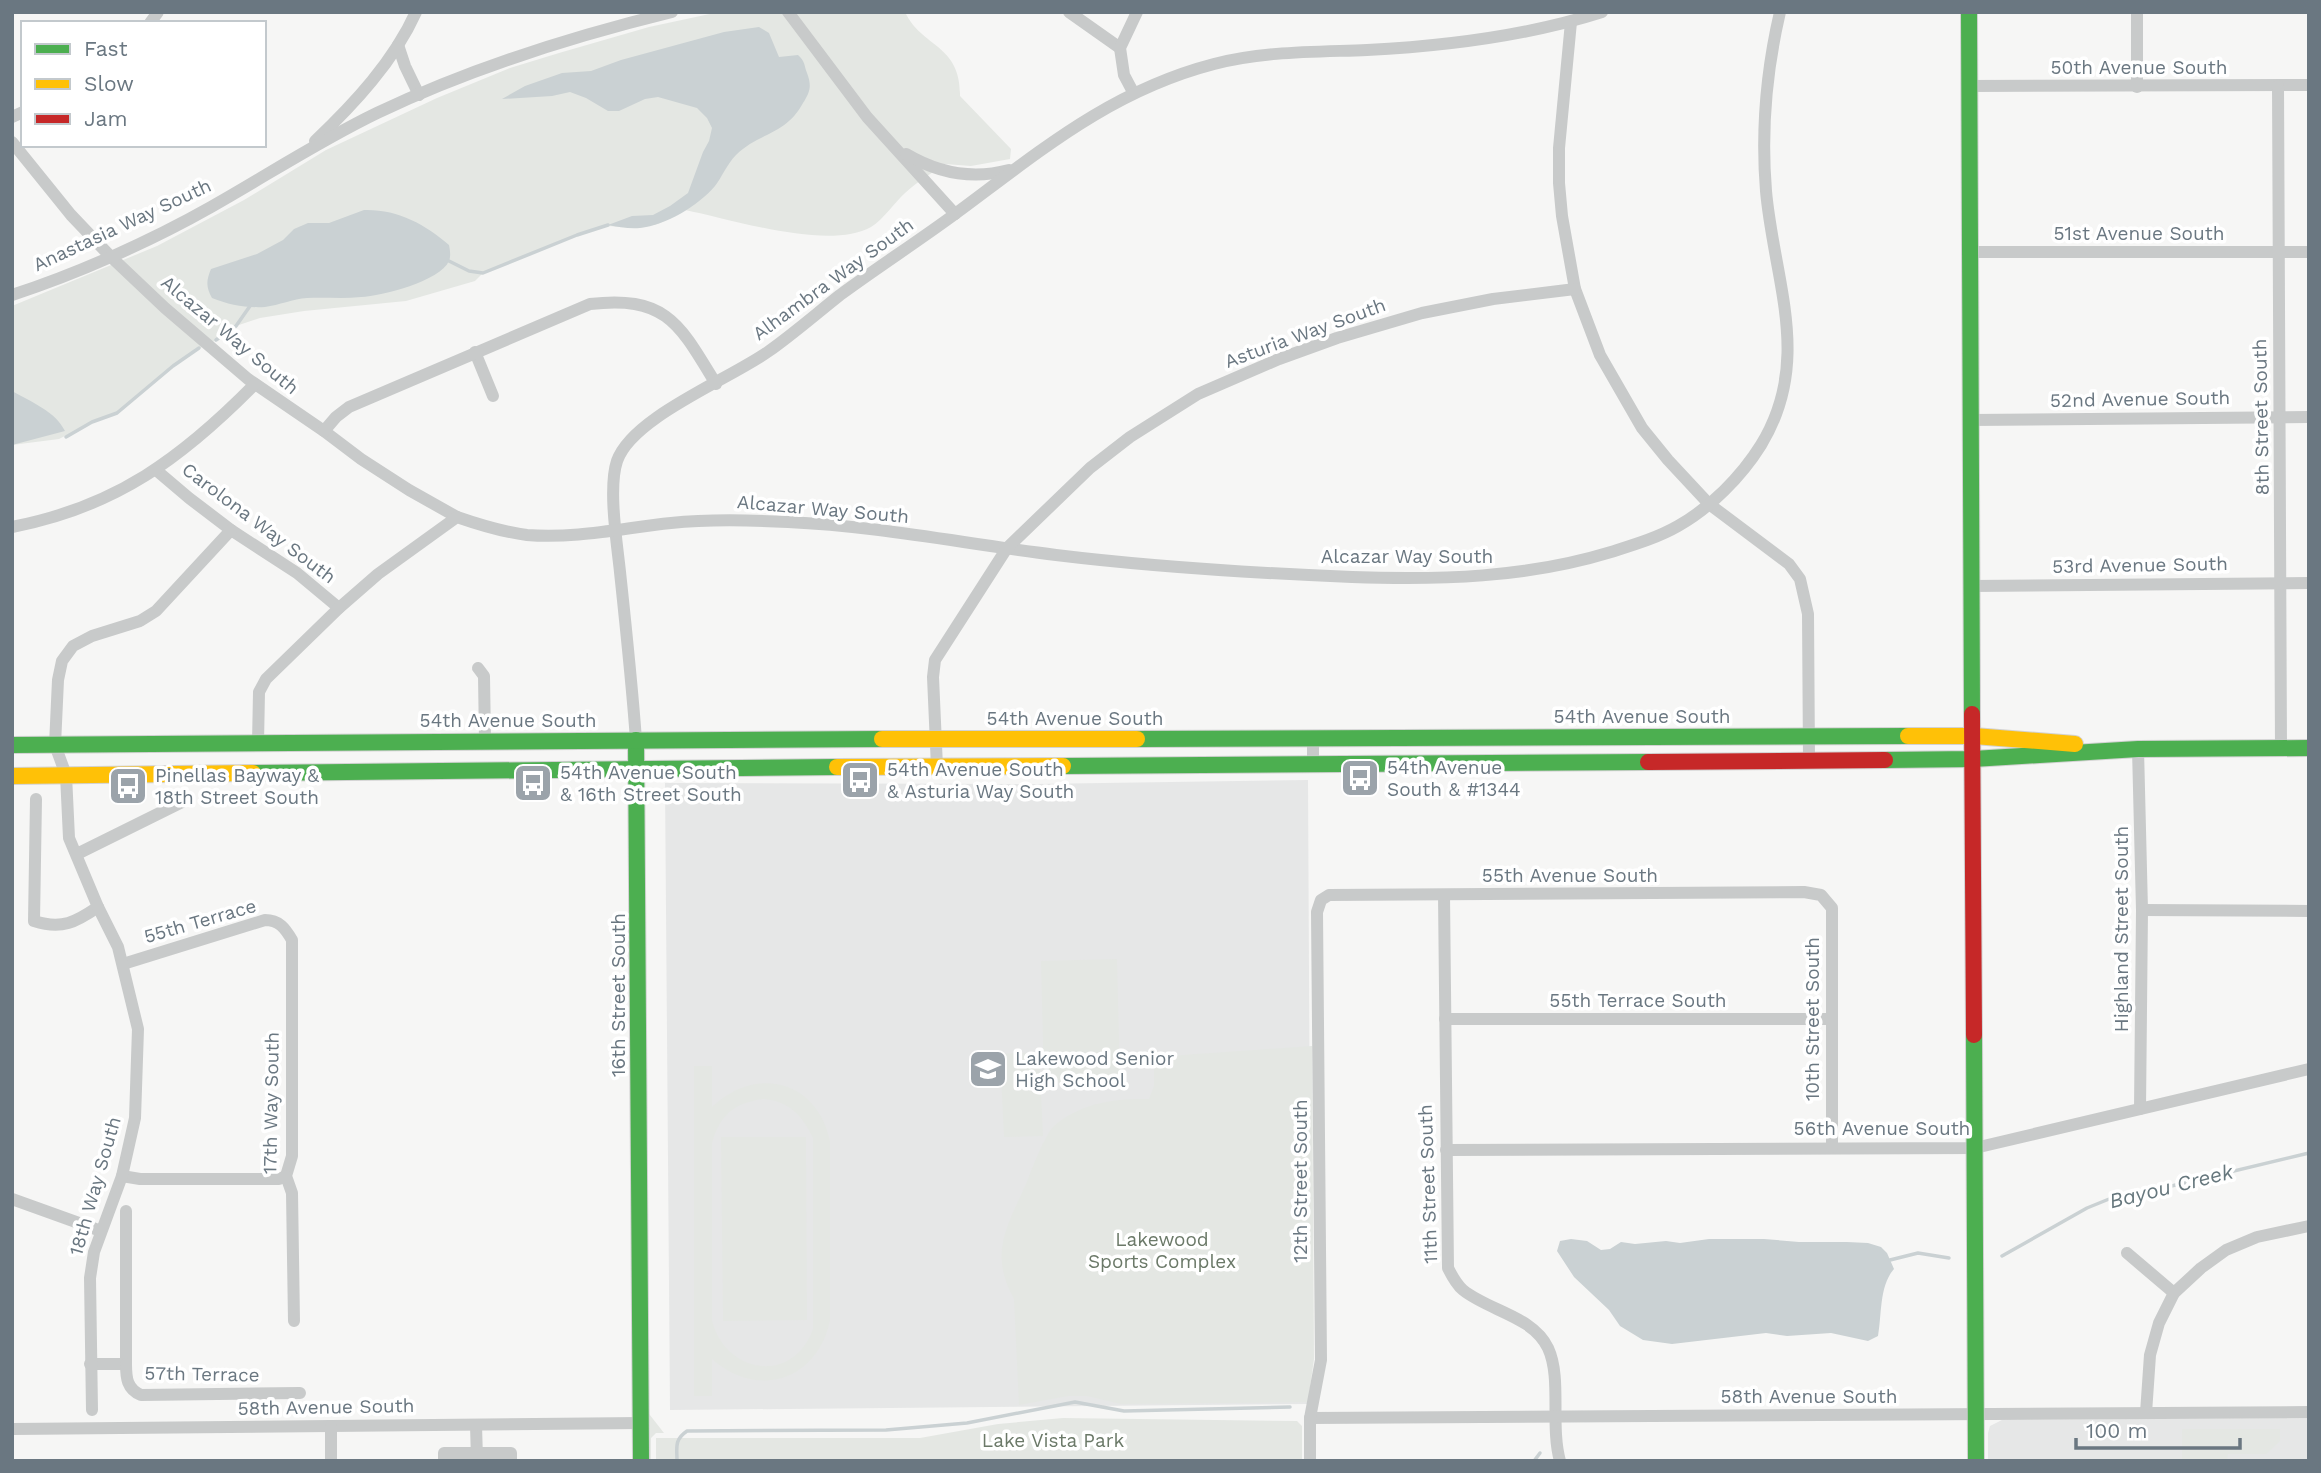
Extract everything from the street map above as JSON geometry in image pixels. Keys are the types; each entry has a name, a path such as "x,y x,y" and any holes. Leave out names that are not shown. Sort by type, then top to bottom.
{"main road":[{"path":"1969,12 1976,1461"},
{"name":"54th Avenue South","path":"12,745 636,740 1974,736 2138,749"},
{"name":"16th Street South","path":"636,740 641,1461"},
{"name":"54th Avenue South","path":"12,776 636,768 1973,759 2138,749 2309,748"}],"street":[{"path":"305,151 341,117 398,45 416,12"},
{"name":"Anastasia Way South","path":"12,295 110,256 209,208 305,151 377,113 498,62 672,12"},
{"path":"788,12 867,117 955,214"},
{"path":"1069,12 1120,48"},
{"path":"1133,92 1124,75 1120,48 1137,12"},
{"name":"Alhambra Way South","path":"616,530 614,479 617,461 627,443 654,418 767,353 843,293 1016,168 1101,110 1133,92 1218,63 1262,55 1448,43 1571,22 1602,12"},
{"name":"Alcazar Way South","path":"616,530 675,522 786,522 859,527 1146,565 1389,579 1455,579 1520,573 1584,561 1640,543 1679,526 1709,504 1740,474 1761,445 1777,414 1788,358 1788,322 1770,228 1764,136 1766,88 1780,12"},
{"path":"2137,12 2137,87"},
{"path":"1571,22 1559,148 1559,183 1567,253 1575,289 1600,355 1642,428 1709,504 1783,558 1800,579 1808,614 1809,760"},
{"path":"398,45 419,95"},
{"name":"50th Avenue South","path":"1968,86 2309,85"},
{"name":"8th Street South","path":"2278,86 2281,749"},
{"name":"Alcazar Way South","path":"12,142 71,215 110,256 165,308 255,384 409,491 457,517"},
{"path":"892,145 940,171 981,175 1016,168"},
{"name":"51st Avenue South","path":"1970,252 2309,252"},
{"name":"Asturia Way South","path":"937,767 933,677 935,660 1007,548 1090,468 1130,437 1198,394 1232,378 1337,338 1422,313 1493,299 1575,289"},
{"path":"324,431 336,416 349,407 590,303 612,301 653,308 685,333 716,384"},
{"path":"475,352 493,396"},
{"path":"12,527 83,507 124,490 204,434 255,384"},
{"name":"52nd Avenue South","path":"1971,420 2309,417"},
{"name":"Carolona Way South","path":"156,470 231,530 297,573 339,608"},
{"path":"258,743 259,692 266,679 378,574 457,517 492,529 527,535 580,535 616,530"},
{"path":"55,745 58,680 62,662 73,646 92,636 140,621 156,611 231,530"},
{"name":"16th Street South","path":"616,530 636,740"},
{"name":"53rd Avenue South","path":"1972,586 2309,583"},
{"path":"478,668 484,676 485,741"},
{"path":"1313,738 1314,765"},
{"name":"18th Way South","path":"55,745 66,775 69,838 118,947 138,1029 135,1118 122,1176 94,1252 90,1278 93,1410"},
{"name":"Highland Street South","path":"2138,749 2142,910 2140,1109"},
{"path":"36,799 34,921 49,924 75,922 98,907"},
{"path":"77,854 184,801"},
{"name":"55th Avenue South","path":"1321,900 1329,895 1804,892 1821,895"},
{"name":"11th Street South","path":"1444,895 1448,1268 1461,1289 1523,1323 1548,1347 1554,1373 1556,1448 1560,1461"},
{"name":"10th Street South","path":"1821,895 1832,908 1832,1147"},
{"name":"12th Street South","path":"1310,1461 1310,1418 1321,1360 1317,912 1321,900"},
{"path":"2142,910 2309,911"},
{"name":"55th Terrace","path":"123,964 265,920 274,920 285,928"},
{"name":"17th Way South","path":"285,928 292,940 292,1156 285,1176 292,1193 294,1321"},
{"name":"55th Terrace South","path":"1445,1019 1830,1019"},
{"name":"56th Avenue South","path":"1446,1150 1975,1148 2309,1069"},
{"path":"122,1176 140,1179 279,1179 285,1176"},
{"path":"12,1199 101,1231"},
{"name":"57th Terrace","path":"126,1211 126,1364 127,1383 132,1392 141,1395 300,1393"},
{"path":"2146,1413 2150,1355 2159,1323 2174,1293 2226,1250 2257,1237 2309,1226"},
{"path":"2127,1253 2174,1293"},
{"name":"57th Terrace","path":"90,1364 126,1364"},
{"name":"58th Avenue South","path":"1310,1418 2309,1412"},
{"name":"58th Avenue South","path":"12,1429 640,1423"},
{"path":"476,1425 477,1457"},
{"path":"331,1426 331,1461"},
{"path":"444,1461 444,1453 477,1457 511,1453 511,1461"}],"shaded area":[{"path":"759,27 769,33 779,57 798,55 802,59 809,82 805,99 788,122 736,155 715,186 700,201 671,219 650,226 632,228 608,225 632,216 653,215 688,193 712,128 697,108 658,97 645,99 619,111 608,111 570,92 552,96 502,99 525,86 562,73 591,71 621,60 724,32"},
{"path":"364,210 388,212 420,224 449,245 449,261 423,281 370,296 307,298 258,307 231,304 212,298 207,284 211,269 257,254 283,240 294,229 308,223 329,223"},
{"path":"12,391 49,412 65,431 12,445"},
{"name":"Lakewood Senior High School","path":"1308,780 1311,1355 1308,1404 670,1410 665,783 1036,784"},
{"path":"1709,1239 1868,1243 1881,1247 1887,1253 1894,1269 1883,1292 1878,1336 1868,1341 1831,1333 1787,1336 1766,1333 1672,1344 1643,1340 1620,1326 1609,1310 1574,1277 1557,1251 1560,1241 1587,1241 1601,1250 1610,1249 1621,1242 1680,1243"},
{"path":"2307,1418 2307,1461 1988,1461 1990,1426 2002,1420"}],"green space":[{"path":"719,12 905,12 912,24 948,56 959,79 960,96 1011,149 1010,159 971,166 945,164 910,189 876,224 853,234 805,235 685,210 658,224 639,228 608,226 577,235 483,273 475,281 406,301 260,318 236,326 223,337 192,352 117,413 59,439 12,445 12,306 157,246 244,200 326,150 437,98 510,68 559,53 649,27"},
{"path":"1117,959 1120,1081 1044,1083 1041,961"},
{"name":"Lakewood Sports Complex","path":"1312,1046 1314,1359 1308,1402 1121,1404 1087,1396 1068,1396 1019,1405 1014,1299 1002,1266 1002,1251 1009,1223 1040,1151 1054,1126 1087,1107 1123,1100 1149,1099 1154,1086 1154,1057"},
{"path":"1039,1052 1043,1136 1004,1137 1000,1054"},
{"path":"694,1066 712,1066 712,1107 729,1094 747,1086 765,1083 783,1085 799,1092 823,1120 830,1141 830,1320 823,1341 813,1357 800,1370 784,1377 748,1379 730,1372 712,1359 712,1396 694,1396","holes":["763,1099 772,1100 794,1111 813,1138 813,1329 803,1347 791,1359 776,1365 760,1366 745,1362 731,1352 720,1339 712,1321 712,1143 719,1125 736,1107"]},
{"path":"721,1137 806,1137 807,1320 723,1321"},
{"path":"646,1410 664,1433 656,1433 651,1438 651,1461 647,1461"},
{"name":"Lake Vista Park","path":"1063,1418 1297,1421 1302,1426 1302,1461 656,1461 656,1438 920,1438 998,1424"},
{"path":"2182,1429 2280,1429 2280,1441 2266,1454 2228,1454 2227,1461 2182,1461"}],"waterway":[{"path":"449,261 469,271 483,273 608,225"},
{"path":"216,340 236,326 250,306"},
{"path":"66,437 92,422 117,413 199,348"},
{"name":"Bayou Creek","path":"2002,1256 2087,1208 2114,1197 2159,1189 2309,1153"},
{"name":"Bayou Creek","path":"1890,1260 1918,1253 1949,1258"},
{"path":"677,1461 678,1441 687,1431 886,1430 967,1423 1075,1402 1124,1411 1290,1407"},
{"name":"Bayou Creek","path":"1534,1461 1540,1453"}],"traffic: fast":[{"path":"1969,12 1972,714"},
{"path":"1137,739 1908,736"},
{"path":"12,745 882,739"},
{"path":"636,740 641,1461"},
{"path":"1885,760 1973,759 2138,749 2309,748"},
{"path":"1063,766 1648,762"},
{"path":"253,773 837,767"},
{"path":"1974,1035 1976,1461"}],"traffic: slow":[{"path":"1908,736 1974,736 2075,744"},
{"path":"882,739 1137,739"},
{"path":"837,767 1063,766"},
{"path":"12,776 253,773"}],"traffic: jam":[{"path":"1972,714 1974,1035"},
{"path":"1648,762 1885,760"}],"place":[{"name":"54th Avenue South & #1344","path":"1360,778"},
{"name":"54th Avenue South & Asturia Way South","path":"860,780"},
{"name":"54th Avenue South & 16th Street South","path":"533,783"},
{"name":"Pinellas Bayway & 18th Street South","path":"128,786"},
{"name":"Lakewood Senior High School","path":"988,1069"}]}
